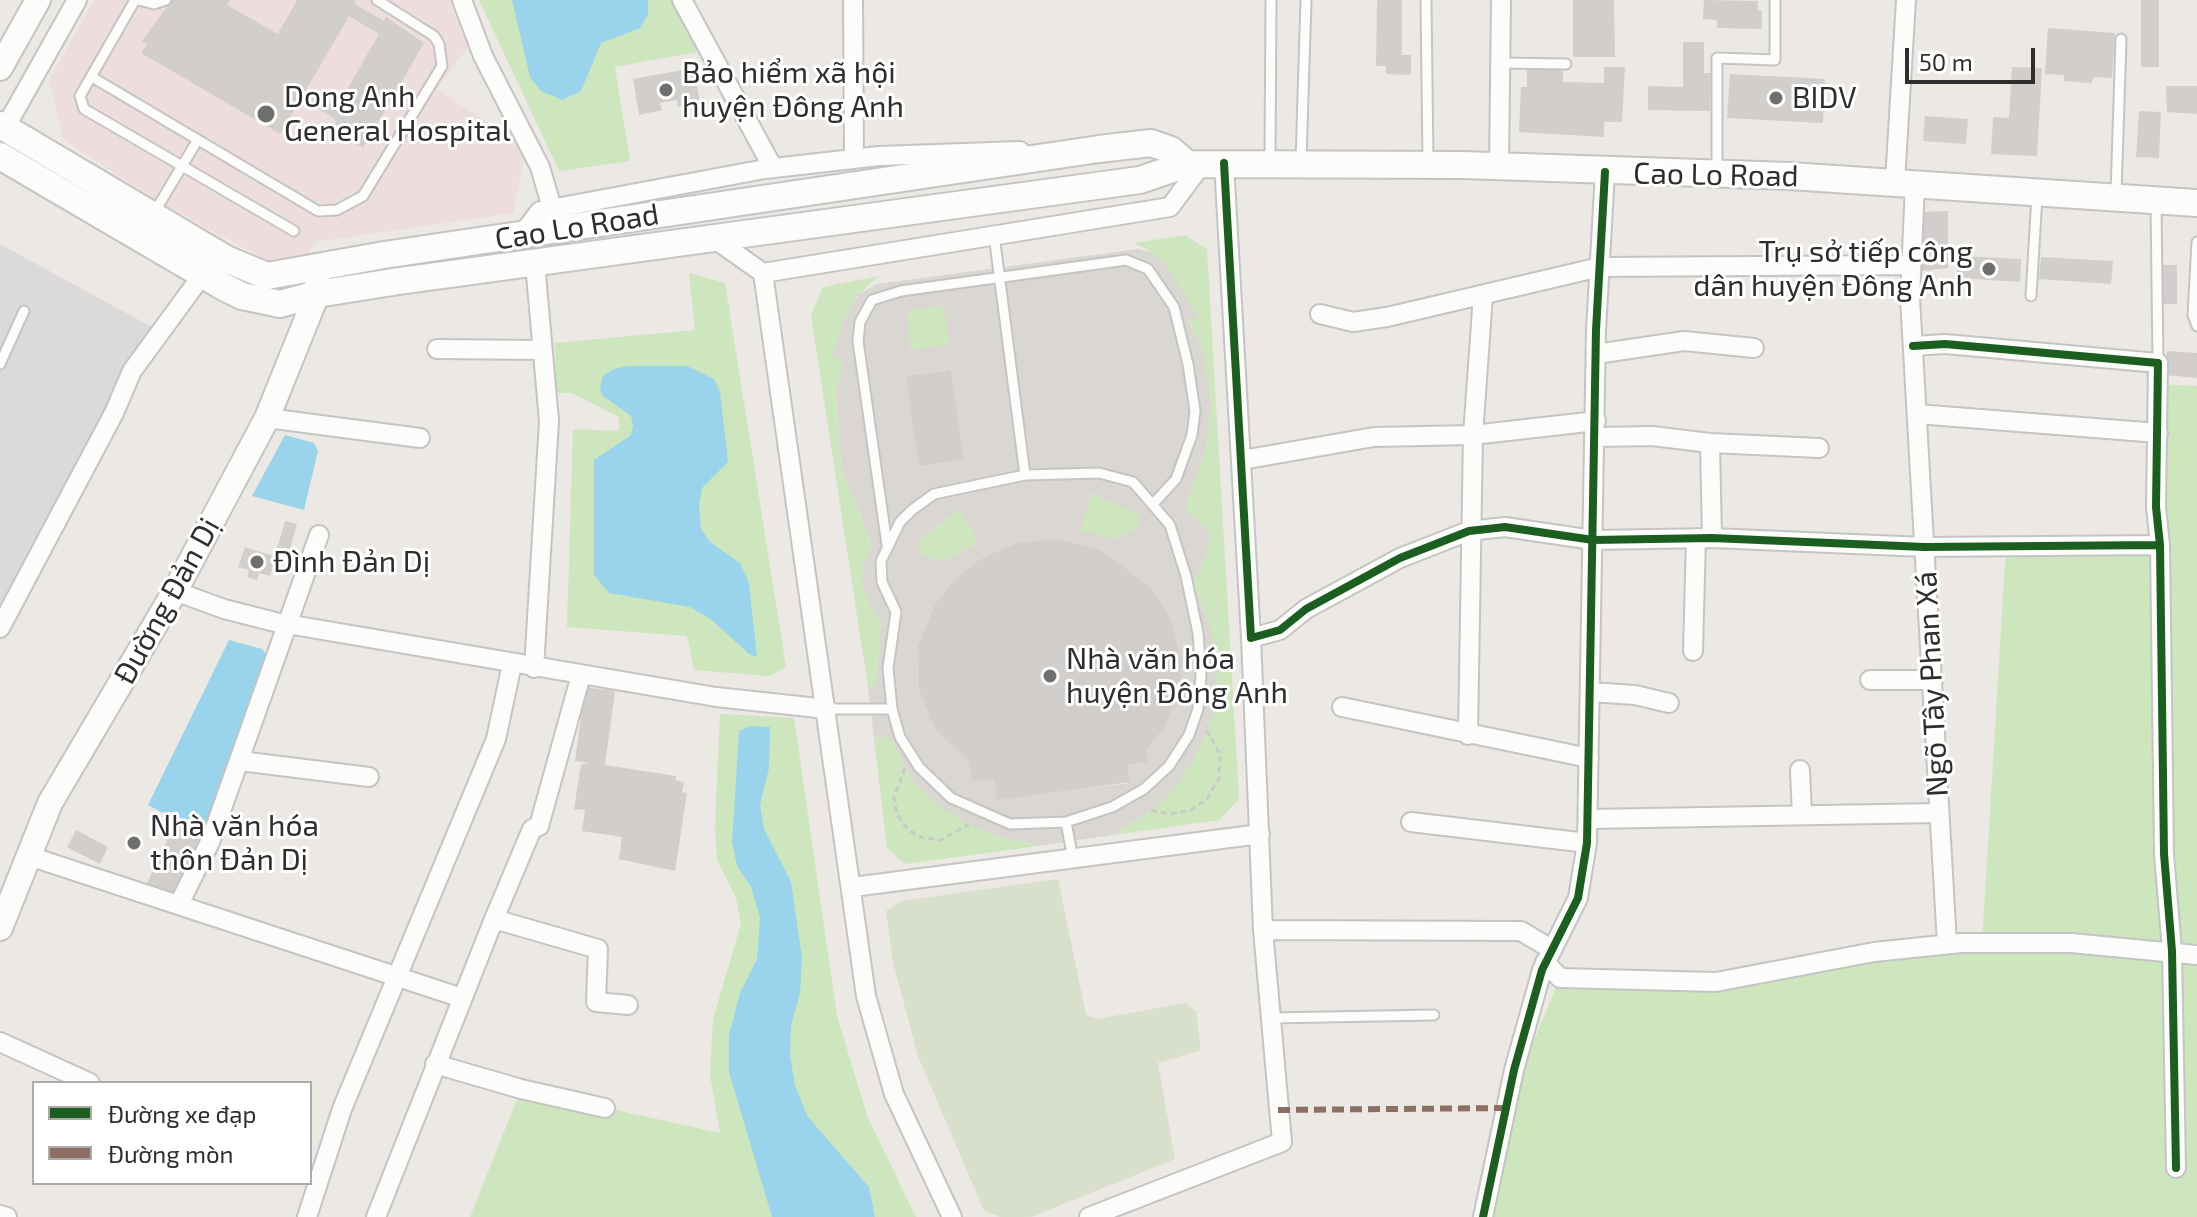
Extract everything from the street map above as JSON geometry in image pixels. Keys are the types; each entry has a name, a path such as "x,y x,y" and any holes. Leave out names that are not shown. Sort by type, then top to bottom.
{"main road":[{"name":"Cao Lo Road","path":"2,127 247,271 317,281 535,263 716,240 1140,180 1204,163 1499,166 1717,174 2197,203"},
{"name":"Cao Lo Road","path":"0,156 203,274 261,302 280,304 317,281 384,255 1151,143 1204,163"}],"street":[{"path":"0,68 38,0"},
{"path":"2,127 77,0"},
{"path":"462,0 483,56 540,167 552,208"},
{"path":"682,0 773,168"},
{"path":"853,0 854,158"},
{"path":"1499,166 1501,0"},
{"name":"Ngõ Tây Phan Xá","path":"1906,0 1905,183 1947,944"},
{"path":"521,236 540,211 773,168 854,158 1099,149"},
{"path":"716,240 763,273 1170,207 1204,163"},
{"path":"1089,1217 1282,1142 1263,930 1242,460 1204,163"},
{"path":"1483,1217 1514,1070 1548,956 1578,898 1587,843 1596,354 1605,172"},
{"path":"682,183 686,210"},
{"path":"534,668 549,421 535,263"},
{"path":"1320,314 1353,322 1483,296 1600,267 1911,265"},
{"path":"763,273 853,887 866,996 894,1094 952,1217"},
{"path":"0,628 114,413 132,371 203,274"},
{"name":"Đường Đản Dị","path":"0,928 50,803 175,591 267,418 317,281"},
{"path":"1468,735 1469,531 1483,296"},
{"path":"1596,354 1684,341 1754,348"},
{"path":"1913,346 1945,344 2158,363 2156,507 2160,545 2164,854 2172,951 2176,1168"},
{"path":"437,349 541,350"},
{"path":"1917,414 2158,433"},
{"path":"267,418 420,438"},
{"path":"1242,460 1374,437 1596,429 1710,443 1819,448"},
{"path":"1693,651 1710,443"},
{"path":"1251,638 1280,630 1306,609 1400,558 1469,531 1505,527 1593,540 1704,538 1924,547 2160,545"},
{"path":"179,904 210,842 240,761 282,623 319,535"},
{"path":"175,591 224,609 282,623 716,697 827,709"},
{"path":"307,1217 342,1109 496,739 512,664"},
{"path":"376,1217 494,919 532,829 539,826 581,675"},
{"path":"1870,680 1933,680"},
{"path":"1590,692 1635,695 1669,703"},
{"path":"1342,707 1589,758"},
{"path":"240,761 369,777"},
{"path":"1800,770 1802,815"},
{"path":"1588,819 1939,813"},
{"path":"1411,822 1587,843"},
{"path":"853,887 1260,834"},
{"path":"29,856 462,998"},
{"path":"494,919 598,949 596,1002 628,1005"},
{"path":"1263,930 1521,931 1548,956 1560,978 1716,982 1874,952 1947,944 2071,943 2197,955"},
{"path":"0,1042 86,1081"},
{"path":"435,1064 521,1089 605,1108"},
{"path":"0,1215 7,1217"}],"lane":[{"path":"166,0 154,4 137,0 80,96 84,109 294,231"},
{"path":"92,77 318,211 337,210 363,196 442,66 439,44 434,36 377,0"},
{"path":"1270,163 1271,0"},
{"path":"1301,164 1306,0"},
{"path":"1426,1 1428,165"},
{"path":"1717,174 1717,58 1775,60 1775,1"},
{"path":"2116,198 2121,39"},
{"path":"1500,63 1566,65"},
{"path":"153,214 197,141"},
{"path":"2031,296 2037,193"},
{"path":"2156,201 2158,363"},
{"path":"994,235 1025,475"},
{"path":"2197,242 2193,315 2197,326"},
{"path":"887,545 858,341 860,322 872,300 884,294 1126,260 1148,269 1164,289 1182,335 1195,411 1192,435 1180,469 1153,504"},
{"path":"0,364 24,311"},
{"path":"1099,473 1133,482 1153,504 1170,525 1186,576 1198,633 1201,676 1198,709 1189,735 1169,766 1144,789 1112,807 1066,822 1010,824 951,798 919,767 900,737 892,709 888,668 896,612 882,582 881,561 900,522 934,494 1025,475 1099,473"},
{"path":"827,709 892,709"},
{"path":"1066,822 1073,859"},
{"path":"1270,1018 1434,1015"}],"path":[{"path":"1151,810 1169,814 1191,810 1207,799 1219,778 1220,754 1207,731"},
{"path":"906,767 894,797 897,814 908,830 923,838 941,840 969,824"}],"shaded area":[{"name":"Dong Anh General Hospital","path":"94,0 451,0 472,41 437,89 521,145 525,153 513,213 315,242 305,258 274,264 162,204 63,139 49,81"},
{"path":"0,244 161,332 0,632"},
{"path":"1138,249 1152,252 1164,262 1198,316 1188,320 1204,354 1211,406 1206,449 1185,508 1211,533 1205,559 1192,583 1206,615 1218,659 1215,712 1196,755 1170,794 1113,835 1038,846 984,832 942,808 914,783 889,736 874,738 868,687 876,685 881,621 868,603 862,585 863,564 872,546 841,467 836,392 843,360 832,356 844,319 859,294 877,284","holes":["943,306 950,344 911,350 906,311","951,370 964,460 920,466 906,376","1091,493 1140,517 1138,528 1114,539 1081,530","959,508 978,542 949,559 936,560 923,554 917,545","1059,539 1099,549 1150,586 1171,620 1182,662 1181,684 1166,725 1146,751 1147,762 1127,765 1129,783 997,799 994,779 973,782 970,763 935,729 919,690 918,646 935,604 952,582 979,560"]}],"green space":[{"path":"479,0 673,0 702,51 615,67 630,161 559,171"},
{"path":"1185,235 1207,249 1239,799 1219,820 1113,835 1149,811 1196,755 1215,712 1206,615 1192,583 1205,559 1185,508 1206,449 1210,406 1204,354 1188,319 1197,316 1152,252 1134,243"},
{"path":"689,273 725,283 786,667 769,676 694,670 687,636 567,627 573,429 619,431 619,417 572,393 556,393 555,343 695,330"},
{"path":"879,276 859,294 844,319 833,355 843,360 836,392 841,467 872,547 863,564 868,603 881,621 876,685 868,687 811,315 823,287"},
{"path":"944,306 950,345 911,350 906,311"},
{"path":"2158,384 2197,386 2197,1217 1483,1217 1506,1108 1560,978 1716,982 1982,943 2006,547 2160,545"},
{"path":"1090,493 1137,513 1140,517 1138,528 1113,539 1081,531"},
{"path":"959,508 978,542 949,559 936,560 923,554 917,545 920,540"},
{"path":"720,714 794,718 837,1016 868,1118 916,1217 470,1217 521,1089 720,1133 710,1075 713,1019 741,924 736,898 717,860 715,825"},
{"path":"889,736 914,783 984,832 1038,846 905,864 887,848 874,738"},
{"path":"1058,879 1086,1015 1097,1019 1185,1003 1196,1011 1201,1050 1158,1063 1175,1159 1031,1217 1000,1217 984,1211 918,1056 893,963 886,911 901,901"}],"water":[{"path":"512,0 648,0 648,14 640,28 601,43 581,91 562,100 541,91 530,77"},
{"path":"628,366 687,366 714,379 720,392 728,462 702,488 699,505 701,529 710,542 740,563 749,583 757,657 749,654 712,620 690,607 609,593 594,575 594,460 631,435 633,425 631,416 602,395 600,387 603,376 614,369"},
{"path":"285,435 314,443 318,451 304,510 252,496"},
{"path":"229,640 262,649 268,657 203,834 148,805"},
{"path":"750,726 770,727 769,768 760,805 764,829 791,882 802,958 800,993 791,1025 790,1055 795,1086 808,1117 869,1187 875,1217 772,1217 729,1072 729,1035 740,993 757,959 760,918 751,887 737,866 732,842 739,731"}],"building":[{"path":"172,0 230,0 227,5 278,34 297,0 355,0 356,5 384,21 386,17 424,43 363,148 339,134 334,118 301,99 280,134 141,53 147,44 142,41","holes":["349,16 379,34 337,107 306,90"]},
{"path":"1377,0 1402,0 1402,55 1411,55 1411,75 1386,74 1386,66 1376,66"},
{"path":"1573,0 1614,0 1615,57 1573,57"},
{"path":"1704,0 1758,1 1758,11 1762,11 1762,29 1717,28 1717,20 1703,19"},
{"path":"2141,0 2159,0 2159,67 2141,67"},
{"path":"2048,28 2115,33 2112,78 2093,77 2092,83 2064,81 2064,75 2045,74"},
{"path":"1683,42 1704,42 1704,73 1711,73 1710,111 1648,110 1648,86 1683,87"},
{"path":"1527,66 1563,66 1563,82 1604,83 1604,67 1625,67 1622,122 1604,122 1604,137 1519,132 1521,87 1527,87"},
{"path":"2012,67 2042,68 2037,156 1991,154 1993,117 2009,118"},
{"name":"Bảo hiểm xã hội huyện Đông Anh","path":"694,68 700,103 678,107 677,100 660,103 662,110 639,115 633,79"},
{"name":"BIDV","path":"1730,74 1825,79 1823,123 1727,118"},
{"path":"2166,86 2197,86 2197,114 2167,112"},
{"path":"2139,111 2161,112 2159,158 2136,157"},
{"path":"1925,116 1968,119 1966,144 1923,141"},
{"path":"1948,211 1948,268 1922,271 1918,219 1923,219 1922,212"},
{"name":"Trụ sở tiếp công dân huyện Đông Anh","path":"1958,256 2021,259 2020,282 1957,278"},
{"path":"2041,257 2113,261 2111,284 2039,279"},
{"path":"2162,265 2177,265 2177,304 2162,304"},
{"path":"2167,351 2197,353 2197,378 2165,375"},
{"path":"951,370 964,460 919,466 906,376"},
{"path":"285,521 297,524 289,552 277,549"},
{"name":"Nhà văn hóa huyện Đông Anh","path":"1059,539 1099,549 1150,586 1171,620 1182,662 1181,684 1166,725 1146,751 1148,762 1127,765 1130,782 997,800 994,779 972,782 970,763 935,729 919,690 918,646 935,604 952,582 979,560 1017,543"},
{"name":"Đình Đản Dị","path":"245,547 276,557 270,576 259,573 257,580 247,577 249,570 238,567"},
{"path":"585,687 615,691 605,765 676,776 675,780 684,782 682,792 687,793 675,871 619,859 622,837 582,831 585,810 574,809 581,764 589,763 575,761"},
{"path":"175,823 201,835 173,895 147,883"},
{"path":"76,830 108,847 100,864 67,847"}],"marked path":[{"path":"1278,1110 1506,1108"}],"cycle path":[{"path":"1224,163 1251,638 1280,630 1306,609 1400,558 1469,531 1505,527 1593,540 1712,538 1924,547 2160,545"},
{"path":"1483,1217 1514,1070 1542,970 1578,898 1587,843 1596,330 1605,172"},
{"path":"1913,346 1945,344 2158,363 2156,507 2160,545 2164,854 2172,951 2176,1168"}],"place":[{"name":"Bảo hiểm xã hội huyện Đông Anh","path":"666,90"},
{"name":"BIDV","path":"1776,98"},
{"name":"Dong Anh General Hospital","path":"266,114"},
{"name":"Trụ sở tiếp công dân huyện Đông Anh","path":"1989,269"},
{"name":"Đình Đản Dị","path":"257,562"},
{"name":"Nhà văn hóa huyện Đông Anh","path":"1050,676"},
{"name":"Nhà văn hóa thôn Đản Dị","path":"134,843"}]}
